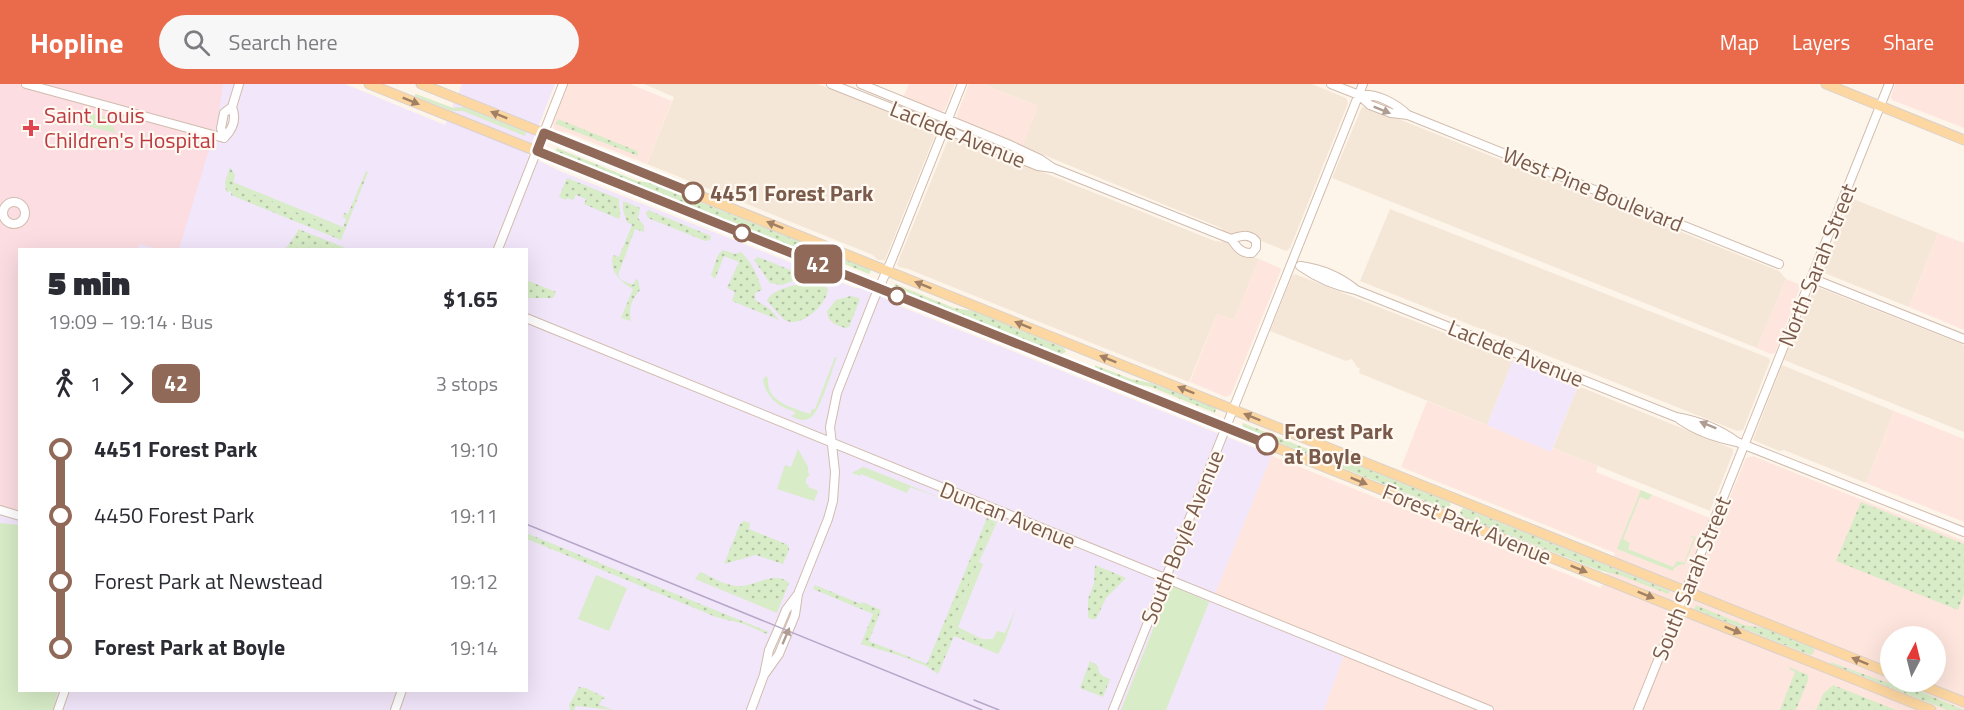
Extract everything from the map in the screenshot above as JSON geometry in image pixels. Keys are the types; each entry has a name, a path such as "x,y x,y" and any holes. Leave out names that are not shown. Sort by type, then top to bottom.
{"main road":[{"name":"Forest Park Avenue","path":"369,84 1931,710"},
{"name":"Forest Park Avenue","path":"421,84 1880,669"},
{"path":"1826,84 1964,140"},
{"path":"1939,692 1964,702"}],"street":[{"path":"26,84 224,138 222,124 224,113 232,107 239,84"},
{"path":"498,248 562,84"},
{"name":"Laclede Avenue","path":"831,84 1038,166 1053,168"},
{"name":"Laclede Avenue","path":"861,84 1040,159 1053,168 1231,239"},
{"path":"751,710 765,675 779,654 795,615 798,594 833,501 835,480 830,424 834,400 962,84"},
{"name":"West Pine Boulevard","path":"1331,84 1359,95 1384,100 1399,107 1408,115 1779,264"},
{"name":"South Boyle Avenue","path":"1113,710 1233,410 1295,265 1363,84"},
{"name":"North Sarah Street","path":"1741,444 1889,84"},
{"name":"Laclede Avenue","path":"1295,265 1339,277 1356,290 1677,417 1698,421 1719,429 1741,444 1964,532"},
{"path":"1811,278 1964,339"},
{"name":"Duncan Avenue","path":"528,319 1489,710"},
{"name":"South Sarah Street","path":"1638,710 1741,444"},
{"path":"0,510 18,515"},
{"path":"58,710 63,692"},
{"path":"395,710 401,692"}],"shaded area":[{"path":"0,84 345,84 445,125 462,84 555,84 527,155 560,171 855,288 860,288 890,300 894,304 1272,455 1212,601 1344,655 1324,710 0,710"},
{"path":"0,84 223,84 217,123 179,248 153,248 139,244 138,248 18,248 18,511 0,506"},
{"path":"568,84 630,84 672,101 647,164 568,133 554,130 553,123"},
{"path":"644,84 818,84 934,129 935,135 885,260 878,260 873,255 647,164 674,97"},
{"path":"909,84 955,84 945,110 940,112 903,97"},
{"path":"969,84 983,84 1038,106 1023,146 957,119"},
{"path":"983,84 1312,84 1346,98 1348,103 1290,248 1286,251 1248,233 1239,232 1230,235 1221,228 1022,146 1038,106"},
{"path":"1895,84 1964,84 1964,128 1892,100"},
{"path":"1362,107 1371,108 1779,271 1786,279 1757,348 1332,178"},
{"path":"950,135 1215,241 1226,242 1238,253 1259,259 1234,320 1217,314 1189,382 899,267 897,264"},
{"path":"1851,198 1938,233 1909,307 1822,272"},
{"path":"1390,209 1769,358 1770,361 1743,430 1737,431 1360,281"},
{"path":"1938,233 1964,243 1964,330 1909,307"},
{"path":"1259,259 1281,270 1231,395 1226,397 1190,382 1217,314 1234,320"},
{"path":"1295,274 1513,360 1487,425 1359,373 1360,369 1352,359 1346,361 1270,331 1292,276"},
{"path":"1786,279 1801,285 1775,353 1770,354 1757,348"},
{"path":"1815,286 1964,345 1964,432 1784,360"},
{"path":"892,300 894,304 1601,588 1615,553 1401,467 1427,401 1551,451 1553,448 1598,466 1596,472 1720,522 1746,458 1753,456 1964,541 1964,710 761,710"},
{"path":"1513,360 1578,386 1551,452 1487,425"},
{"path":"1782,365 1894,411 1866,483 1753,440"},
{"path":"1578,386 1733,449 1710,511 1553,448"},
{"path":"1894,411 1964,439 1964,522 1866,483"}],"green space":[{"path":"416,94 453,108 464,107 526,132 525,136 463,111 452,111 414,96"},
{"path":"86,112 109,118 116,133 82,125"},
{"path":"558,119 637,151 638,156 556,124"},
{"path":"557,148 871,270 869,274 810,250 796,249 555,152"},
{"path":"230,167 235,175 233,185 243,191 272,201 289,211 301,213 330,226 343,228 346,219 343,217 344,213 348,214 366,171 368,172 341,240 231,195 231,191 226,192 225,182"},
{"path":"567,178 619,199 619,219 584,204 586,199 576,195 573,200 559,197"},
{"path":"233,182 343,228 330,226 301,213 289,211 272,201 240,190 233,185"},
{"path":"623,201 640,208 638,218 644,226 644,232 635,229 618,275 621,280 614,271 612,261 613,255 619,257 632,225 627,222"},
{"path":"648,210 711,236 710,240 705,241 648,218 646,214"},
{"path":"298,229 346,248 285,248"},
{"path":"723,250 735,254 741,252 748,260 762,290 755,293 755,300 770,309 779,320 732,301 735,292 727,288 739,262 724,256 715,279 711,275 718,255"},
{"path":"758,257 800,274 801,278 782,285 770,283 754,260"},
{"path":"636,279 638,280 640,290 631,304 631,321 621,318 633,289 621,280 633,285"},
{"path":"528,281 556,292 553,298 528,298"},
{"path":"820,282 828,289 827,295 813,313 800,321 785,320 767,301 775,292 782,289 799,284"},
{"path":"895,284 954,308 973,311 1064,348 1066,352 1059,355 894,288"},
{"path":"851,296 859,298 859,302 849,327 845,328 830,320 827,311 836,300"},
{"path":"835,357 837,357 822,400 810,418 802,420 791,416 795,414 794,411 778,404 766,391 763,379 766,376 768,386 775,398 788,406 810,414 812,409 815,409"},
{"path":"1095,365 1216,408 1215,413 1151,387 1131,383 1095,369"},
{"path":"1243,423 1305,448 1324,452 1449,502 1451,505 1446,509 1242,428"},
{"path":"798,449 810,474 806,479 806,484 818,491 814,501 777,489 785,465 791,467"},
{"path":"863,467 941,498 910,487 907,493 861,474 860,476 852,473"},
{"path":"1641,490 1652,495 1648,500 1640,497 1623,539 1630,543 1628,549 1673,567 1677,561 1684,563 1694,538 1688,535 1696,537 1684,565 1681,564 1673,571 1617,549"},
{"path":"1861,502 1964,544 1964,594 1958,610 1836,561"},
{"path":"1463,508 1670,591 1668,594 1622,576 1598,570 1462,516 1460,512"},
{"path":"987,518 994,521 952,629 985,642 983,648 954,636 938,674 926,666 901,656 861,644 873,614 813,589 815,585 881,610 869,641 927,664"},
{"path":"744,521 750,523 749,529 788,545 789,550 783,564 756,555 724,564 740,524"},
{"path":"994,521 997,522 979,562 983,564 958,627 982,639 993,639 997,631 1005,633 1016,608 998,654 983,648 985,642 952,629"},
{"path":"0,523 18,525 18,692 58,692 53,710 0,710"},
{"path":"528,534 769,632 767,634 744,624 716,617 528,539"},
{"path":"1095,565 1126,578 1106,598 1096,619 1091,619 1088,617 1088,599 1094,583"},
{"path":"700,572 705,574 708,582 752,600 776,598 780,605 777,613 695,579"},
{"path":"705,574 734,586 744,586 770,578 783,579 789,583 780,605 776,598 752,600 708,582"},
{"path":"596,575 627,588 609,631 578,619"},
{"path":"1172,586 1209,602 1166,710 1121,710 1169,589"},
{"path":"1696,605 1744,625 1763,628 1813,648 1813,654 1810,655 1694,609"},
{"path":"1090,661 1098,666 1101,675 1110,679 1103,697 1080,688"},
{"path":"1831,662 1880,680 1880,683 1831,664"},
{"path":"1789,667 1808,675 1808,680 1796,710 1780,710 1795,672"},
{"path":"1833,685 1896,710 1816,710 1823,694"},
{"path":"579,687 606,698 602,699 599,705 614,710 576,706 574,710 570,710 569,705"},
{"path":"1902,692 1922,692 1964,710 1947,710"}],"tram line":[{"path":"528,525 982,710"},
{"path":"974,700 999,710"}],"bus line":[{"name":"42","path":"693,193 544,133 537,151 1267,444"}],"place":[{"name":"Saint Louis Children's Hospital","path":"31,128"},
{"name":"4451 Forest Park","path":"693,193"},
{"name":"Forest Park at Boyle","path":"1267,444"}]}
